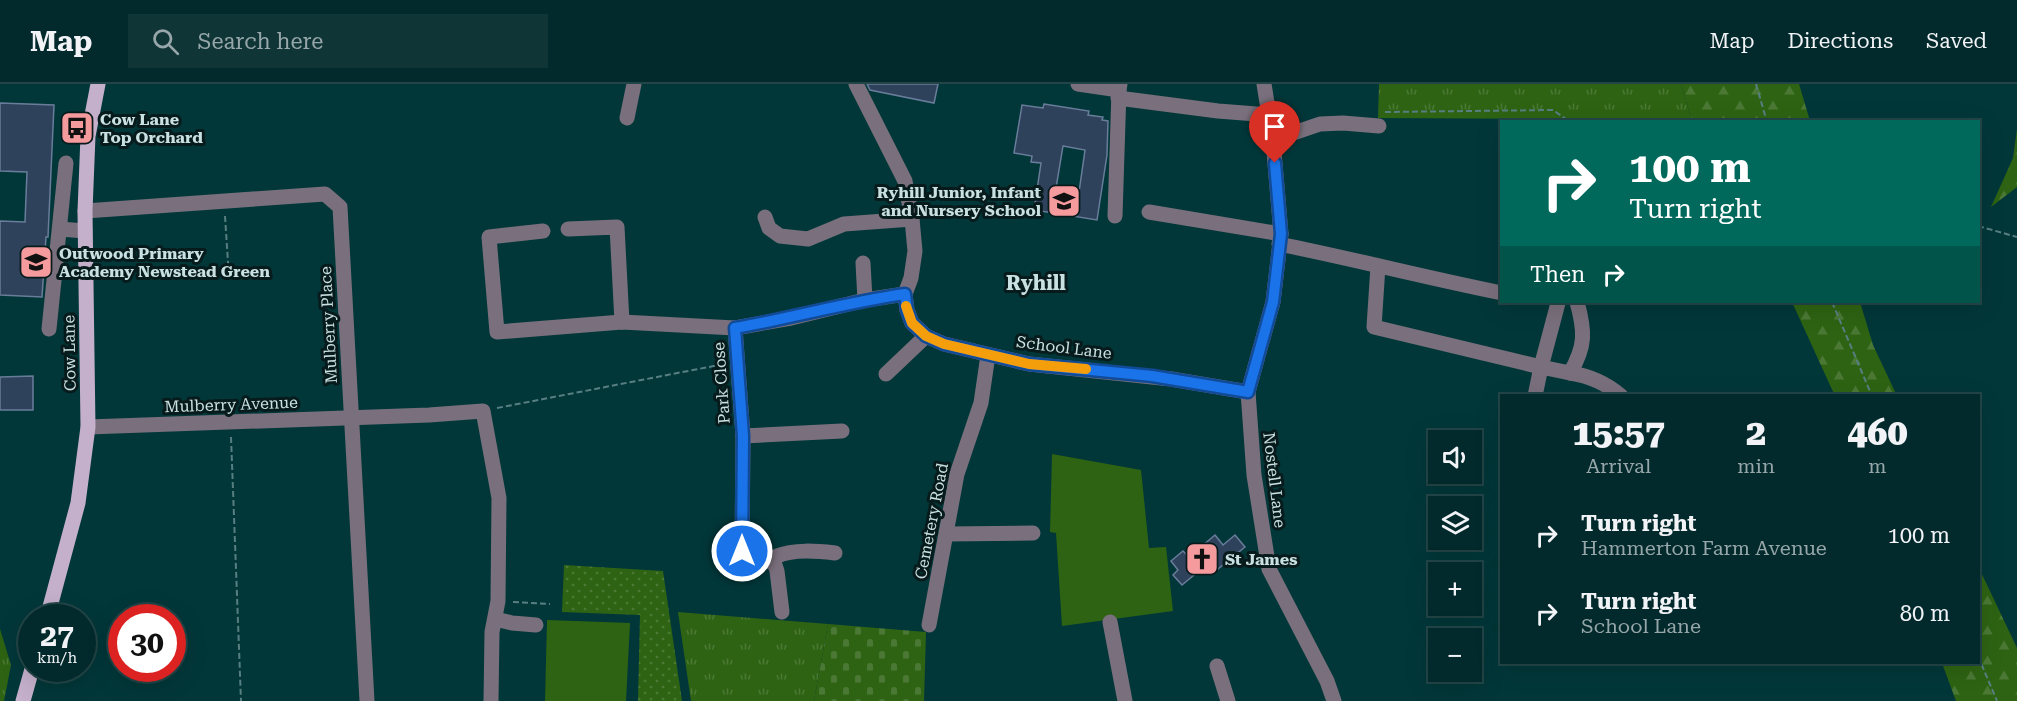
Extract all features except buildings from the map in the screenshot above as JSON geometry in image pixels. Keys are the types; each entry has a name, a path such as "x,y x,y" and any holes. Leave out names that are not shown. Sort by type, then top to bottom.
{"main road":[{"name":"Cow Lane","path":"51,604 78,503 88,427 85,211 88,136 98,84"},
{"path":"23,701 29,682"}],"street":[{"path":"856,84 905,182 915,251 911,278 905,294 907,310 912,323 926,336 886,374"},
{"path":"1078,84 1218,111 1269,115"},
{"name":"Nostell Lane","path":"1264,84 1273,140 1280,239 1273,302 1248,392 1254,475 1269,569 1328,681 1334,701"},
{"path":"1114,216 1119,91"},
{"path":"627,118 637,94"},
{"path":"1273,140 1320,124 1378,119"},
{"path":"49,329 66,163"},
{"name":"Mulberry Place","path":"85,211 325,194 340,207 367,701"},
{"path":"1149,212 1280,239 1378,266 1500,293"},
{"path":"765,218 769,228 780,236 808,239 834,227 859,222 912,219"},
{"path":"568,229 617,227 622,322"},
{"path":"60,229 85,231"},
{"path":"543,231 489,237 497,332 622,322 735,328 791,318 865,300 905,294"},
{"path":"863,263 865,300"},
{"path":"1378,266 1374,327 1541,367 1585,375 1612,388 1619,394"},
{"path":"1535,394 1556,303"},
{"path":"1570,373 1577,362 1583,341 1578,303"},
{"name":"Park Close","path":"735,328 743,436 742,551 749,559 774,562"},
{"name":"School Lane","path":"926,336 944,344 1029,364 1149,376 1248,392"},
{"name":"Cemetery Road","path":"929,625 957,474 981,403 988,355"},
{"path":"483,411 499,498 498,601 492,632 491,701"},
{"name":"Mulberry Avenue","path":"88,427 429,416 483,411"},
{"name":"Park Close","path":"743,436 842,431"},
{"path":"947,534 1033,533"},
{"path":"782,612 774,562 777,556 783,553 817,551 835,553"},
{"path":"495,619 536,625"},
{"path":"1110,622 1125,701"},
{"path":"1217,666 1228,701"}],"path":[{"path":"1756,84 1766,120"},
{"path":"1378,119 1553,110 1567,120"},
{"path":"224,201 229,278"},
{"path":"1980,227 2017,237"},
{"path":"1832,303 1871,394"},
{"path":"483,411 738,362"},
{"path":"231,422 241,701"},
{"path":"498,601 550,604"},
{"path":"1980,661 1997,701"}],"green space":[{"path":"1379,84 1681,84 1692,120 1552,120 1378,118"},
{"path":"1681,84 1799,84 1810,120 1692,120"},
{"path":"2017,129 2017,187 1991,207 2013,158"},
{"path":"1792,303 1860,303 1873,345 1896,394 1834,394"},
{"path":"1052,454 1141,470 1149,548 1166,547 1173,611 1062,626 1056,533 1050,532"},
{"path":"564,565 663,571 682,701 638,701 640,615 562,612"},
{"path":"1980,570 2017,648 2017,701 1956,701 1942,664 1980,664"},
{"path":"678,612 828,624 814,701 691,701"},
{"path":"547,620 630,623 626,701 545,701"},
{"path":"828,624 926,632 924,701 814,701"},
{"path":"0,629 11,665 4,701 0,701"}],"slow traffic":[{"path":"906,306 912,323 926,336 944,344 1029,364 1086,369"}],"place":[{"name":"Cow Lane Top Orchard","path":"77,128"},
{"name":"Ryhill Junior, Infant and Nursery School","path":"1064,201"},
{"name":"Outwood Primary Academy Newstead Green","path":"36,262"},
{"name":"St James","path":"1202,559"}],"district":[{"name":"Ryhill","path":"1036,283"}],"route":[{"path":"742,551 743,436 735,328 791,318 865,300 905,294 907,310 912,323 926,336 944,344 1029,364 1152,376 1248,392 1273,302 1281,234 1275,163"}]}
